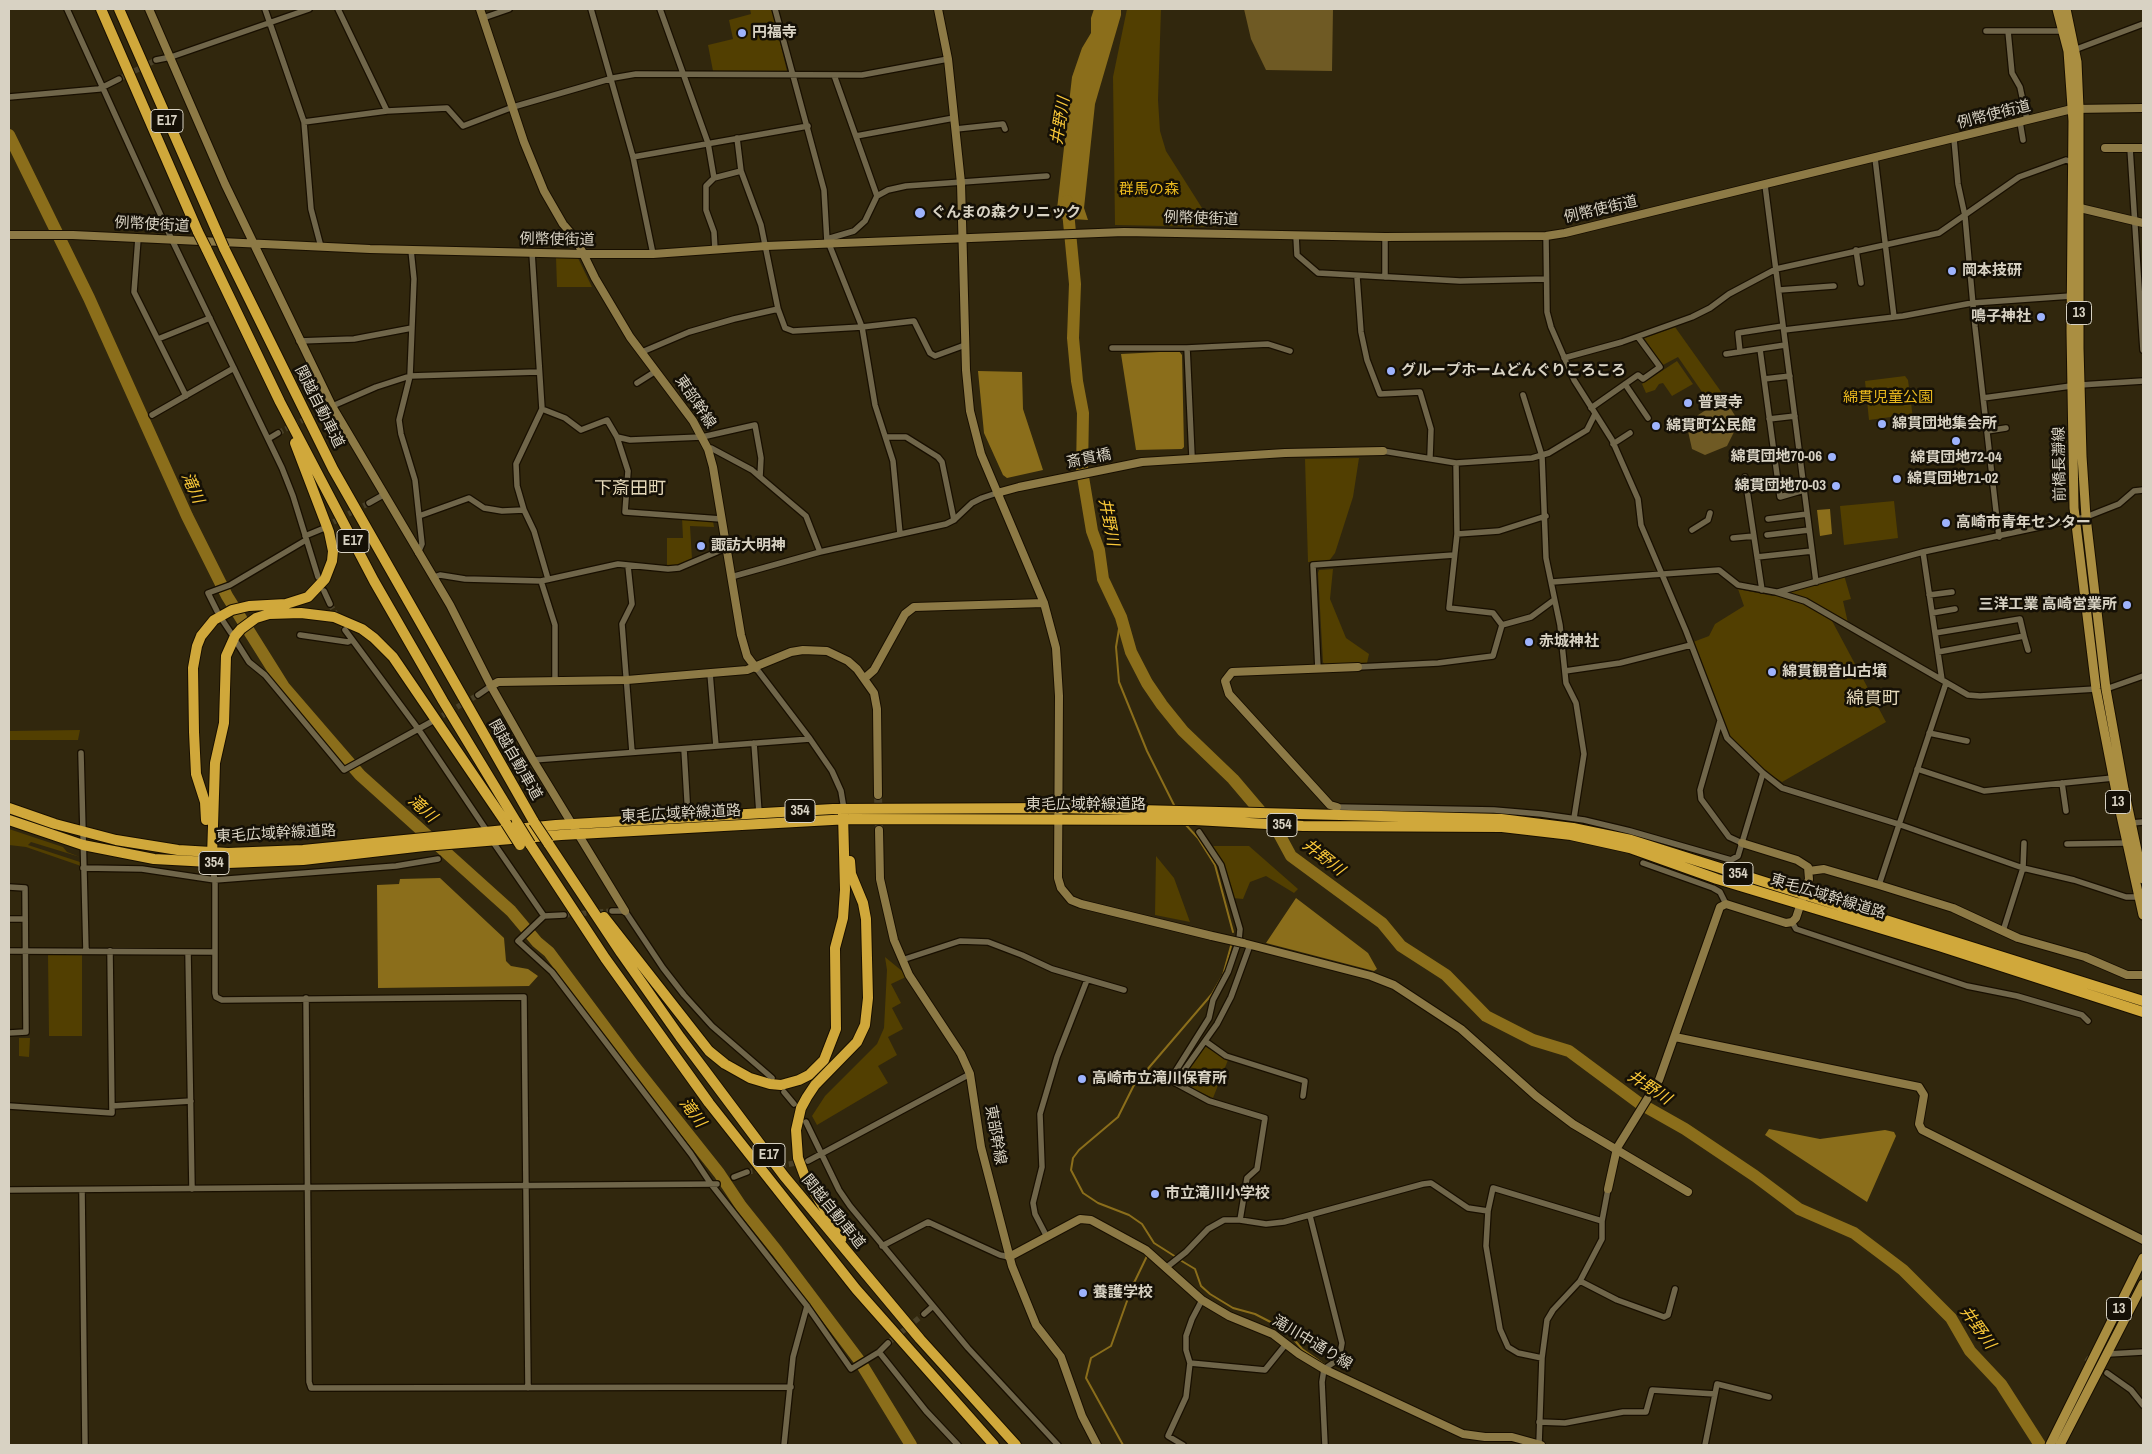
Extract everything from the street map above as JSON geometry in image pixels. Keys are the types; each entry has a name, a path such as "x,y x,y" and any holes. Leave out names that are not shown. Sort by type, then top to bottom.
{"highway":[{"name":"関越自動車道","path":"101,9 198,232 280,402 374,581 443,701 517,823 525,845 549,875 668,1048 769,1182 856,1290 994,1445"},
{"name":"関越自動車道","path":"119,9 216,232 333,468 534,822 621,953 722,1094 784,1176 870,1280 1016,1445"},
{"path":"210,856 206,810 196,769 193,668 201,636 207,627 220,615 249,606 286,604 308,596 326,580 332,562 333,551 330,532 280,402"},
{"path":"210,856 214,763 224,723 226,656 241,628 256,618 285,613 334,617 362,629 374,638 393,657 506,823 525,845"},
{"name":"東毛広域幹線道路","path":"9,808 82,832 155,847 210,856 303,860 424,846 578,834 846,816 1058,808 1234,822 1329,826 1502,828 1591,839 1649,854 1717,879 1939,946 2143,1012"},
{"name":"東毛広域幹線道路","path":"9,820 82,845 154,859 303,850 572,824 759,813 1058,820 1163,815 1189,811 1501,820 1573,828 1651,846 2143,1001"},
{"path":"565,870 655,980 709,1051 725,1064 750,1078 770,1084 789,1083 809,1075 818,1068 830,1049 836,1029 835,948 843,918 846,816"},
{"path":"846,816 851,874 864,903 866,919 867,1017 862,1034 857,1042 815,1085 807,1097 798,1120 796,1141 798,1158 812,1192 870,1280"}],"main road":[{"name":"前橋長瀞線","path":"2057,9 2068,51 2076,108 2072,162 2071,296 2076,386 2101,689 2143,879"},
{"name":"前橋長瀞線","path":"2066,9 2074,50 2080,208 2076,386 2076,520 2113,778 2143,915"},
{"name":"13","path":"2050,1445 2143,1258"},
{"name":"13","path":"2060,1445 2143,1284"}],"street":[{"path":"67,9 104,86 172,240 268,438 293,496 318,577"},
{"path":"149,9 225,184 299,341 332,406 434,577 471,643 491,686 533,760 625,911 663,968 712,1026 772,1078"},
{"path":"266,9 304,122 312,208 321,247"},
{"path":"156,60 171,57 309,9"},
{"path":"338,9 388,111"},
{"name":"東部幹線","path":"480,9 541,183 630,337 702,437 708,449 744,646 756,668"},
{"path":"483,18 509,9"},
{"path":"591,9 613,78 634,157 653,254"},
{"path":"660,9 708,143 714,178"},
{"path":"774,9 808,126 824,190 828,242 862,327 875,405 894,461 900,534"},
{"path":"938,9 948,59 961,183 965,346 970,411 981,454 1044,603 1056,648 1059,696 1058,878 1064,894 1071,900 1371,976 1394,985 1461,1029 1536,1096 1573,1124 1617,1148 1688,1192"},
{"path":"2074,50 2143,24"},
{"path":"1986,31 2063,30"},
{"path":"2008,31 2012,73 2020,87 2024,121 2023,140"},
{"path":"304,122 388,111 447,108 463,126 513,107 613,78 636,74 862,75 948,59"},
{"path":"834,75 877,196"},
{"path":"9,97 104,86 119,79"},
{"name":"例幣使街道","path":"9,235 69,235 321,247 583,254 653,254 828,242 962,239 1116,232 1385,237 1546,236 1765,185 2076,108 2143,108"},
{"path":"856,136 954,118"},
{"path":"956,129 1003,124 1005,129"},
{"path":"634,157 808,126"},
{"path":"738,138 741,171 761,225 782,324 793,331 862,327 914,321 930,353 935,356 965,346"},
{"path":"1954,139 1999,537"},
{"path":"2105,148 2143,148"},
{"path":"2130,148 2139,223 2143,350"},
{"path":"1875,158 1894,317"},
{"path":"1564,358 1638,336 1692,317 1710,308 1729,294 1776,269 1939,233 2019,177 2066,160 2072,162"},
{"path":"715,250 714,232 706,210 706,186 714,178 741,171"},
{"path":"828,242 854,231 864,221 877,196 888,190 906,186 1047,176"},
{"path":"1765,185 1816,582"},
{"path":"2080,208 2139,223"},
{"path":"1296,236 1297,255 1318,273 1357,277 1460,281 1546,279"},
{"path":"1546,236 1547,312 1564,358 1613,444 1638,499 1641,525 1727,738 1763,773 1782,788 1898,824 2022,868 2074,880 2126,897 2140,898"},
{"path":"1385,237 1385,277"},
{"path":"138,238 134,292 186,396"},
{"path":"411,250 414,279 410,376 399,420 414,480 422,544 418,553"},
{"path":"1856,250 1861,283"},
{"path":"532,253 538,372 542,409 516,464 517,486 524,510 534,531 548,579"},
{"path":"1357,277 1361,332 1366,360 1380,394 1420,392 1431,429 1430,457"},
{"path":"1780,290 1834,286"},
{"path":"1740,352 1738,333 1894,317 1972,304 2071,296"},
{"path":"642,352 676,340 689,332 734,318 778,309"},
{"path":"158,339 210,318"},
{"path":"299,341 354,339 412,328"},
{"path":"1591,408 1638,375 1643,379 1660,367 1638,336"},
{"path":"1112,348 1187,348 1268,344 1290,351"},
{"path":"1726,354 1786,345"},
{"path":"1187,348 1192,457"},
{"path":"1760,348 1780,497 1804,490"},
{"path":"152,415 234,368"},
{"path":"636,383 656,371"},
{"path":"321,411 376,387 410,376 538,372"},
{"path":"1764,379 1790,376"},
{"path":"1983,398 2076,386 2143,381"},
{"path":"1625,384 1648,418"},
{"path":"1523,395 1542,456 1546,516 1546,558 1560,625 1567,687 1576,703 1584,754 1574,818"},
{"path":"542,409 565,418 581,430 607,420 617,437 628,471 625,512 721,519"},
{"path":"1383,451 1430,457 1456,463 1542,456 1587,430 1592,425 1595,414"},
{"path":"1769,419 1794,416"},
{"path":"617,437 630,440 702,437 721,431 755,425 761,458 760,476"},
{"path":"1987,431 2006,428"},
{"path":"268,438 278,433"},
{"path":"1613,444 1630,433"},
{"path":"887,437 906,437 938,457 942,462 954,520"},
{"path":"708,449 711,448 752,470 806,516 820,552"},
{"name":"斎貫橋","path":"998,493 1126,465 1192,457 1383,451"},
{"path":"1774,455 1799,453"},
{"path":"1456,463 1457,534 1449,608 1493,612 1502,625"},
{"path":"1745,477 1762,590"},
{"path":"1776,592 1923,552 2076,520 2119,504 2134,491 2143,490"},
{"path":"731,577 820,552 954,520 972,503 998,493"},
{"path":"369,503 385,494"},
{"path":"419,516 469,498 484,508 502,511 524,510"},
{"path":"1692,530 1708,520 1710,512"},
{"path":"1768,519 1807,514"},
{"path":"1457,534 1499,531 1546,516"},
{"path":"322,529 230,585 208,593 220,615 249,662 265,676 305,726 344,770 431,722"},
{"path":"1767,535 1809,530"},
{"path":"1733,538 1754,536"},
{"path":"434,577 440,575 465,579 541,581 618,564 679,568 726,548"},
{"path":"1757,557 1812,551"},
{"path":"1878,885 1929,733 1944,682 1923,552"},
{"path":"1318,669 1313,565 1454,555"},
{"path":"628,566 632,604 622,624 632,752"},
{"path":"1552,582 1719,570 1738,585 1776,592 1805,601 1944,682 1968,694 1980,696 2101,689 2143,676"},
{"path":"541,581 555,625 555,681"},
{"path":"324,591 330,604"},
{"path":"1929,596 1952,592"},
{"path":"1502,625 1531,618 1539,614 1554,600"},
{"path":"865,678 874,670 905,614 914,606 1044,603"},
{"path":"1932,613 1955,609"},
{"path":"1935,633 2020,619 2028,650"},
{"path":"1502,625 1493,656 1438,663 1232,672 1225,681 1226,686 1229,694 1330,805 1338,808 1494,810 1574,818 1630,831 1730,860 1738,856 1763,773"},
{"path":"345,630 418,730 487,831"},
{"path":"300,635 348,642 351,640"},
{"path":"1938,652 2024,636"},
{"path":"1565,672 1620,663 1691,645"},
{"path":"478,695 498,682 627,680 710,673 756,668 791,652 827,651 843,658 858,669 874,693 878,710 878,795"},
{"path":"756,668 810,739 837,782 846,816"},
{"path":"710,673 716,746"},
{"path":"1720,721 1700,790 1701,798 1729,837 1742,843 1797,860 1809,870 1809,879 1804,895 1792,922"},
{"path":"1929,733 1967,741"},
{"path":"533,760 810,739"},
{"path":"754,743 759,813"},
{"path":"684,749 688,817"},
{"path":"81,753 86,951"},
{"path":"1917,769 1984,791 2113,778"},
{"path":"2062,783 2066,811"},
{"path":"2131,823 2143,822"},
{"name":"東部幹線","path":"879,830 880,879 883,900 902,960 909,975 960,1054 970,1074 981,1147 1009,1256 1036,1325 1061,1357 1082,1416 1096,1445"},
{"path":"1175,1083 1217,1024 1230,997 1244,943 1221,865 1199,832"},
{"path":"493,842 544,916"},
{"path":"2003,932 2022,868 2024,843"},
{"path":"2067,844 2127,843"},
{"path":"210,856 215,880 215,993 216,997 222,1000 524,997 528,1388"},
{"path":"83,868 142,869 215,880 388,867 438,859"},
{"path":"1643,863 1713,888 1720,892 1726,904 1779,922 1792,922"},
{"path":"1809,870 1824,869 1953,908 2031,943 2085,957 2127,975 2143,975"},
{"path":"9,887 25,888 26,1032 9,1033"},
{"path":"1540,1445 1539,1422 1542,1358 1547,1320 1553,1310 1580,1281 1602,1239 1602,1221 1617,1148 1659,1080 1717,913 1720,907 1726,904"},
{"path":"612,911 625,911"},
{"path":"564,915 544,916 518,940 524,948 536,956 552,972 829,1334 851,1369 879,1352 888,1343"},
{"path":"9,919 25,919"},
{"path":"1792,922 1796,930 1966,986 2017,996 2082,1015 2088,1021"},
{"path":"902,960 960,941 988,942 1052,969 1124,990"},
{"path":"1223,942 1244,943"},
{"path":"1240,1220 1247,1178 1257,1169 1265,1118 1209,1101 1170,1080 1209,1018 1213,1000 1244,943"},
{"path":"9,951 214,952"},
{"path":"9,1106 112,1113 110,951"},
{"path":"188,952 192,1189"},
{"path":"1047,1237 1035,1214 1033,1203 1042,1167 1040,1114 1057,1057 1087,980"},
{"path":"306,998 309,1382 311,1388 792,1387"},
{"path":"1675,1037 1919,1087 1924,1095 1919,1124 1922,1130 2143,1240"},
{"path":"1205,1040 1226,1056 1305,1081 1303,1096"},
{"path":"808,1161 970,1074"},
{"path":"784,1092 794,1104"},
{"path":"112,1106 191,1101"},
{"path":"806,1122 823,1153 839,1190 882,1246 932,1307 1058,1445"},
{"path":"734,1177 747,1172"},
{"path":"9,1190 308,1189 714,1184"},
{"path":"1167,1267 1208,1229 1224,1220 1240,1220 1266,1224 1310,1216 1431,1184 1468,1208 1488,1211"},
{"path":"1542,1358 1518,1353 1508,1347 1503,1340 1486,1246 1488,1211 1493,1188 1602,1221"},
{"path":"82,1190 85,1445"},
{"path":"1310,1216 1342,1343 1339,1359 1324,1369 1322,1382 1325,1445"},
{"name":"滝川中通り線","path":"1009,1256 1080,1219 1091,1220 1149,1253 1202,1300 1229,1316 1273,1334 1324,1369 1446,1428 1463,1434 1484,1441 1512,1438 1540,1445"},
{"path":"882,1246 928,1222 1000,1255 1009,1256"},
{"path":"1580,1281 1617,1300 1664,1317 1668,1315 1675,1289"},
{"path":"1183,1445 1168,1436 1186,1397 1190,1363 1186,1350 1186,1336 1202,1300"},
{"path":"784,1445 792,1387 793,1357 807,1306"},
{"path":"924,1314 932,1307"},
{"path":"1190,1363 1265,1370 1286,1344"},
{"path":"879,1352 926,1411 958,1445"},
{"path":"2108,1354 2143,1352"},
{"path":"2107,1373 2131,1390 2143,1405"},
{"path":"1705,1445 1717,1384 1769,1397"},
{"path":"1539,1422 1566,1423 1624,1412 1646,1412 1652,1390 1715,1394"}],"green space":[{"name":"円福寺","path":"750,9 772,9 787,71 713,71 708,45 733,39 729,20 751,14"},
{"name":"群馬の森","path":"1127,9 1161,9 1158,100 1160,131 1166,151 1214,227 1115,225 1113,77"},
{"path":"556,257 578,258 592,287 557,287"},
{"path":"1675,327 1722,393 1709,402 1678,357 1663,365 1644,338"},
{"path":"1677,361 1693,384 1672,396 1663,383 1659,384 1655,390 1646,393 1642,384"},
{"name":"綿貫児童公園","path":"1905,376 1908,380 1914,426 1893,429 1891,417 1869,420 1865,381"},
{"path":"1359,458 1353,497 1335,553 1329,561 1308,562 1305,459"},
{"path":"1894,501 1898,538 1844,545 1840,506"},
{"path":"682,518 713,521 714,527 690,526 692,559 675,566 667,566 667,538 683,538"},
{"path":"1333,569 1330,599 1346,638 1369,654 1367,663 1324,664 1323,662 1318,573 1319,570"},
{"path":"1844,575 1851,599 1843,601 1848,623 1831,619 1886,722 1782,782 1766,772 1729,736 1693,642 1709,636 1715,624 1744,606 1738,589 1773,596"},
{"path":"80,730 78,740 9,740 9,731"},
{"path":"9,829 63,847 67,852 80,857 31,842 28,845 80,862 81,866 26,847 9,845"},
{"path":"1249,846 1298,889 1294,893 1266,876 1250,882 1243,899 1233,898 1224,865 1212,847"},
{"path":"1156,856 1174,878 1190,922 1155,915"},
{"path":"48,955 82,955 82,1036 49,1036"},
{"path":"885,957 902,971 906,977 891,984 901,1003 892,1008 903,1029 888,1037 897,1055 878,1066 888,1083 817,1125 812,1116 825,1096 877,1044 884,1028 887,970"},
{"path":"19,1038 30,1038 29,1057 19,1056"},
{"path":"1202,1047 1206,1047 1228,1060 1213,1098 1181,1083 1183,1074"}],"shaded area":[{"name":"井野川","path":"1094,9 1121,9 1121,15 1095,104 1084,208 1088,220 1056,218 1072,77 1082,48 1091,33 1091,18"},
{"path":"1244,9 1333,9 1332,71 1266,70 1251,39"},
{"path":"1179,351 1182,355 1184,447 1182,449 1136,450 1121,354"},
{"path":"978,371 1022,372 1023,409 1043,470 1007,478 1003,475 984,433"},
{"path":"1729,406 1739,422 1727,446 1705,455 1692,449 1688,431 1692,419 1709,408"},
{"path":"1830,509 1832,534 1820,536 1817,510"},
{"path":"440,878 504,938 506,961 511,966 528,969 538,976 529,986 378,988 377,885 399,884 400,879"},
{"path":"1296,898 1368,953 1377,969 1374,971 1266,943"},
{"path":"1769,1129 1820,1139 1885,1130 1894,1132 1896,1136 1867,1202 1765,1135"}],"waterway":[{"name":"滝川","path":"9,135 89,298 187,516 227,596 284,687 360,775 511,911 537,942 549,952 634,1066 719,1173 741,1206 859,1360 911,1445"},
{"name":"井野川","path":"1067,201 1075,284 1073,338 1077,381 1083,413 1082,471 1092,531 1099,550 1103,579 1121,617 1131,652 1147,683 1162,705 1183,731 1233,779 1278,832 1291,856 1382,923 1401,946 1446,975 1486,1016 1533,1040 1569,1051 1639,1103 1685,1129 1755,1176 1799,1209 1854,1233 1903,1270 1951,1318 1970,1351 2001,1384 2040,1445"},
{"path":"1121,617 1116,647 1119,682 1147,751 1175,807"},
{"path":"1185,824 1198,838 1215,865 1233,932"},
{"path":"1176,1257 1154,1243 1142,1224 1129,1215 1098,1203 1083,1193 1071,1170 1073,1158 1079,1150 1118,1117 1134,1085 1212,994 1223,975 1231,946"},
{"path":"1123,1445 1086,1378 1091,1358 1111,1346 1132,1287 1148,1254"},
{"path":"1180,1260 1195,1269 1201,1286 1210,1294 1233,1308 1255,1314 1286,1330 1302,1349 1325,1365"}],"tunnel":[{"path":"119,79 156,60"},
{"path":"278,433 321,411"},
{"path":"326,526 369,503"},
{"path":"330,604 345,630"},
{"path":"435,720 478,695"},
{"path":"878,795 879,830"},
{"path":"564,915 612,911"},
{"path":"747,1172 801,1162"},
{"path":"888,1343 924,1314"},
{"path":"2086,1358 2102,1369"}],"place":[{"name":"円福寺","path":"742,33"},
{"name":"ぐんまの森クリニック","path":"920,213"},
{"name":"岡本技研","path":"1952,271"},
{"name":"鳴子神社","path":"2041,317"},
{"name":"グループホームどんぐりころころ","path":"1391,371"},
{"name":"普賢寺","path":"1688,403"},
{"name":"綿貫団地集会所","path":"1882,424"},
{"name":"綿貫町公民館","path":"1656,426"},
{"name":"綿貫団地72-04","path":"1956,441"},
{"name":"綿貫団地70-06","path":"1832,457"},
{"name":"綿貫団地71-02","path":"1897,479"},
{"name":"綿貫団地70-03","path":"1836,486"},
{"name":"高崎市青年センター","path":"1946,523"},
{"name":"諏訪大明神","path":"701,546"},
{"name":"三洋工業 高崎営業所","path":"2127,605"},
{"name":"赤城神社","path":"1529,642"},
{"name":"綿貫観音山古墳","path":"1772,672"},
{"name":"高崎市立滝川保育所","path":"1082,1079"},
{"name":"市立滝川小学校","path":"1155,1194"},
{"name":"養護学校","path":"1083,1293"}],"district":[{"name":"下斎田町","path":"630,489"},
{"name":"綿貫町","path":"1873,699"}]}
